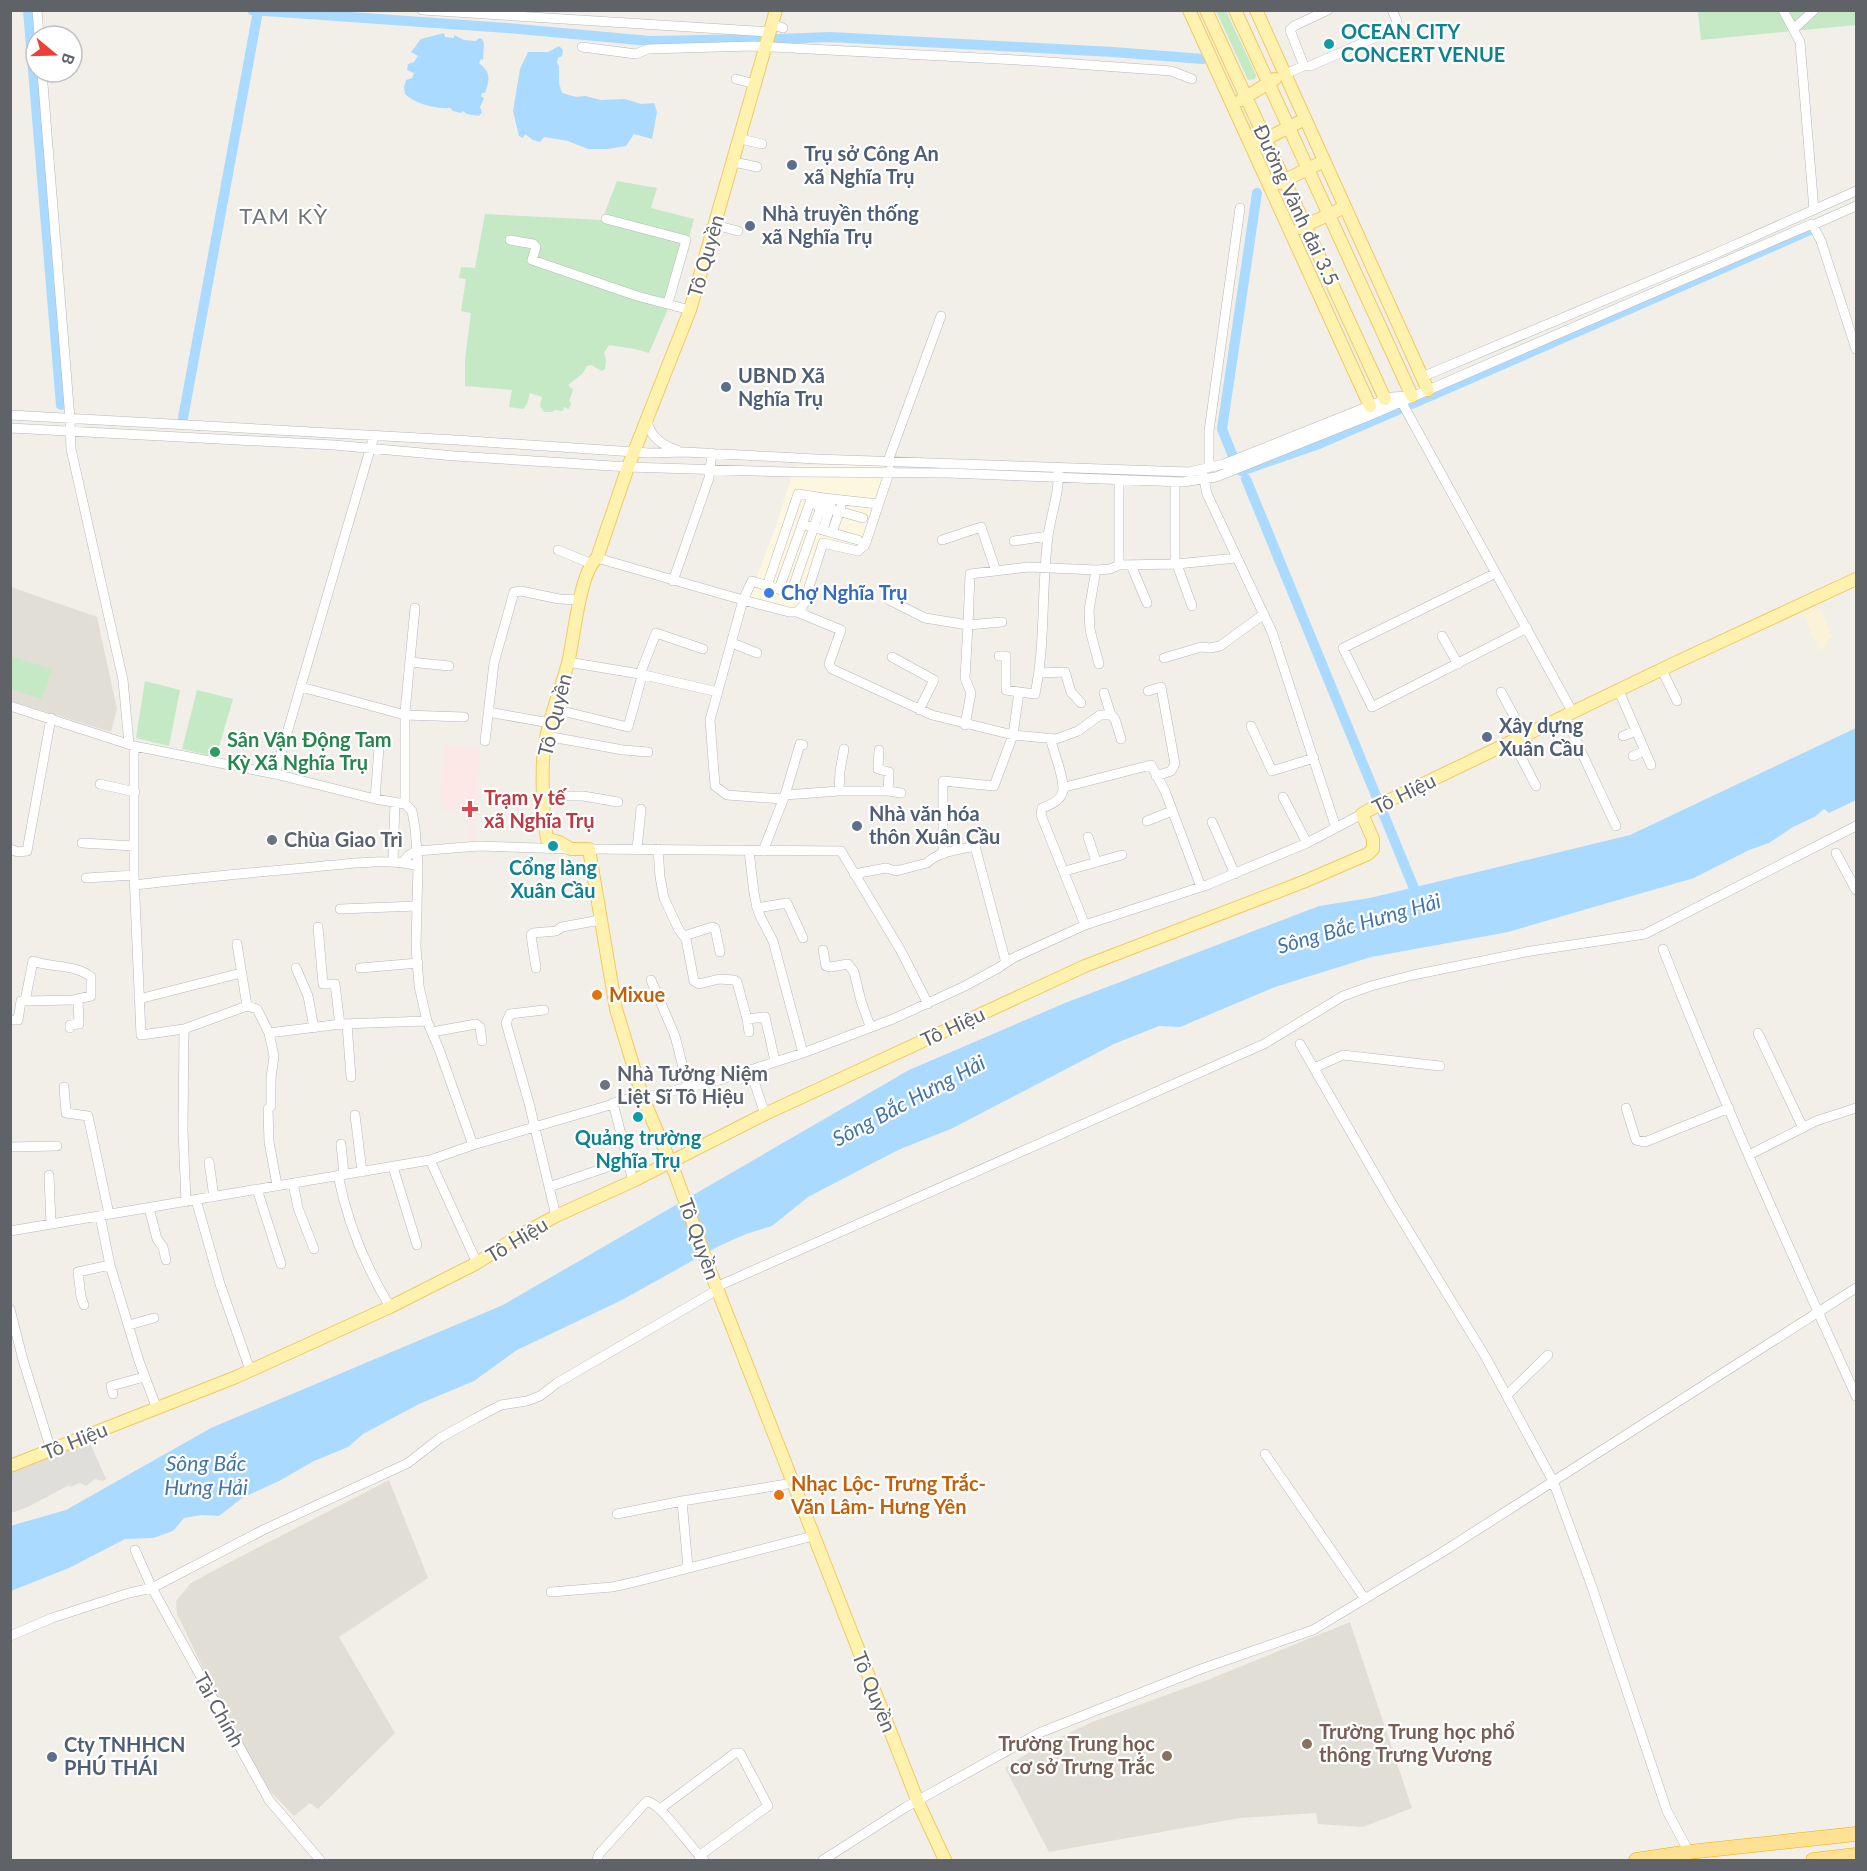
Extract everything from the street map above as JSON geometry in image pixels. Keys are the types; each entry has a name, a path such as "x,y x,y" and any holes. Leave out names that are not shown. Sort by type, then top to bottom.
{"highway":[{"path":"1636,1860 1857,1834"},
{"path":"1813,1860 1846,1857"}],"main road":[{"name":"Tô Quyền","path":"546,843 543,762 546,736 568,662 580,600 628,466 690,310 766,47 775,28 776,10"},
{"path":"1189,10 1370,406"},
{"name":"Đường Vành đai 3.5","path":"1206,10 1385,399"},
{"name":"Đường Vành đai 3.5","path":"1235,10 1329,215 1407,399"},
{"path":"1262,16 1285,74 1428,390"},
{"path":"1232,104 1285,74"},
{"path":"1251,146 1305,119"},
{"path":"1270,188 1324,161"},
{"path":"1291,232 1345,207"},
{"name":"Tô Hiệu","path":"10,1466 157,1409 390,1307 477,1263 515,1238 556,1216 633,1181 765,1114 1085,966 1303,882 1368,854 1373,849 1373,839 1366,812 1857,579"},
{"path":"546,843 559,842 571,849 589,849"},
{"name":"Tô Quyền","path":"589,849 616,1009 643,1098 676,1176 709,1268 918,1802 945,1860"}],"street":[{"path":"422,10 775,28"},
{"path":"1304,66 1290,30 1328,10"},
{"path":"1285,74 1304,66 1310,66 1395,29 1397,21 1392,10"},
{"path":"1783,10 1800,42 1814,210"},
{"path":"1792,26 1797,26 1814,10"},
{"path":"582,47 636,54 648,50 766,47 1171,71 1192,78"},
{"path":"736,79 755,84"},
{"path":"43,84 71,449 123,680 132,745 135,792 134,875 141,1035 184,1029 247,1006 257,1009 269,1033 274,1056 271,1106 268,1109 269,1142 276,1185"},
{"path":"741,139 762,144"},
{"path":"734,162 757,167"},
{"path":"1422,377 1857,191"},
{"path":"10,415 657,453 685,452 1205,472 1216,477 1407,399 1857,206"},
{"path":"1240,208 1209,431 1205,472 1207,494 1264,614 1336,828"},
{"path":"1800,216 1821,241 1857,349"},
{"path":"606,219 686,240 668,303"},
{"path":"715,225 738,231"},
{"path":"510,240 533,244 536,247 532,260 637,296 690,310"},
{"path":"783,533 808,544 823,543 858,551 865,544 889,474 890,461 941,316"},
{"path":"10,428 711,470 947,473 1175,482 1400,395 1407,399 1496,573 1527,628 1569,715 1616,826"},
{"path":"647,416 649,431 658,441 669,448 685,452"},
{"path":"274,774 374,436"},
{"path":"673,581 711,470 712,453"},
{"path":"999,656 1006,656 1006,690 1035,694 1039,673 1048,536 1059,478 1058,467"},
{"path":"1119,480 1119,565"},
{"path":"1175,482 1176,564 1192,606"},
{"path":"766,586 778,553 792,498 798,494 811,500 832,504 878,504"},
{"path":"779,590 811,500"},
{"path":"832,504 863,518"},
{"path":"832,504 823,530 808,544 791,593 752,581 743,600 710,720 715,786 727,795 784,797 839,791 900,793"},
{"path":"823,530 832,504"},
{"path":"785,520 858,540"},
{"path":"942,540 980,522 996,571"},
{"path":"1014,541 1048,536"},
{"path":"797,612 803,606 823,543"},
{"path":"558,550 789,612 797,612 841,630 829,664 832,669 919,710 965,725 1013,735 1056,739 1078,731 1093,718 1100,715 1111,715"},
{"path":"778,553 802,562"},
{"path":"965,725 971,693 965,678 970,574 1046,567 1096,570 1119,565 1176,564 1236,558"},
{"path":"1131,565 1147,603"},
{"path":"772,570 796,578"},
{"path":"1096,570 1089,610 1090,630 1099,664"},
{"path":"1496,573 1343,648 1372,707 1527,628"},
{"path":"485,741 494,663 514,592 521,591 559,599 580,600"},
{"path":"890,600 925,618 968,625 1002,622"},
{"path":"393,862 400,803 415,608"},
{"path":"1164,658 1201,647 1220,646 1264,614"},
{"path":"554,709 628,727 653,632 703,649"},
{"path":"1442,636 1458,664"},
{"path":"732,643 757,653"},
{"path":"892,657 934,680 919,710"},
{"path":"410,662 449,666"},
{"path":"568,662 718,692"},
{"path":"1662,670 1677,701"},
{"path":"1039,673 1065,672 1071,692 1081,703"},
{"path":"301,687 405,715 464,717"},
{"path":"1148,691 1161,687 1175,764 1171,771 1156,776"},
{"path":"1619,691 1651,765"},
{"path":"943,854 943,781 994,786 1013,735 1019,692"},
{"path":"1501,692 1525,736"},
{"path":"1104,693 1121,739"},
{"path":"10,706 46,715 132,745 400,803 412,811 418,866 419,986 427,1021 473,1145"},
{"path":"488,712 550,723"},
{"path":"10,849 18,852 27,851 46,715"},
{"path":"1251,726 1272,771 1314,758"},
{"path":"1623,736 1636,731"},
{"path":"546,736 648,752"},
{"path":"1050,738 1065,787 1060,798 1052,805 1042,808 1041,811 1085,925"},
{"path":"575,754 576,742"},
{"path":"1513,742 1536,786"},
{"path":"763,851 784,797 800,744 803,745"},
{"path":"375,799 379,748"},
{"path":"839,791 844,749"},
{"path":"879,750 878,769 889,772 888,791"},
{"path":"1633,756 1645,751"},
{"path":"1065,787 1151,765 1172,811 1201,887"},
{"path":"100,784 135,792"},
{"path":"544,796 576,796 618,802"},
{"path":"1283,797 1307,843"},
{"path":"636,849 641,809"},
{"path":"1147,821 1172,811"},
{"path":"10,1231 214,1197 316,1177 362,1172 430,1160 613,1103 643,1098 750,1070 803,1053 928,1004 1085,925 1235,874 1307,843 1366,812"},
{"path":"1212,822 1235,874"},
{"path":"10,1636 52,1618 129,1593 152,1588 265,1529 408,1463 440,1438 501,1405 540,1396 557,1383 717,1288 1264,1044 1343,996 1413,975 1531,951 1644,934 1857,826"},
{"path":"1088,837 1096,861"},
{"path":"82,843 134,846"},
{"path":"403,862 417,851 546,843"},
{"path":"854,874 886,868 896,871 927,863 929,859 943,854 975,846 1006,963"},
{"path":"589,849 841,851 901,951 928,1004"},
{"path":"658,849 664,898 679,930 688,943 691,972 695,983 719,979 734,980 739,988 749,1032"},
{"path":"749,851 757,908 773,941 803,1053"},
{"path":"1836,854 1857,890"},
{"path":"1065,871 1122,855"},
{"path":"135,885 393,862 418,866"},
{"path":"86,878 134,875"},
{"path":"757,908 787,903 804,938"},
{"path":"340,909 417,906"},
{"path":"536,968 531,935 533,933 556,931 562,927 600,920"},
{"path":"318,927 323,984 335,984 351,1077"},
{"path":"684,936 715,928 720,951"},
{"path":"237,944 247,1006"},
{"path":"1663,949 1749,1155 1857,1396"},
{"path":"823,950 826,966 848,964 854,972 870,1026"},
{"path":"10,1020 18,1020 21,1001 25,1001 78,999 91,996 91,977 75,970 33,961 25,1001"},
{"path":"360,968 418,963"},
{"path":"296,968 308,996 314,1028"},
{"path":"138,999 241,973"},
{"path":"651,980 675,1036 688,1087"},
{"path":"70,1028 70,1024 78,1024 78,999"},
{"path":"544,1010 510,1014 506,1023 556,1216"},
{"path":"747,1019 765,1017 775,1061"},
{"path":"269,1033 343,1024 427,1021"},
{"path":"432,1032 476,1024 480,1027 482,1041"},
{"path":"184,1029 183,1131 191,1201 250,1370"},
{"path":"1758,1033 1803,1128"},
{"path":"1300,1044 1391,1202 1507,1395 1553,1481 1592,1587 1667,1811 1689,1852"},
{"path":"1314,1068 1343,1055 1440,1066"},
{"path":"750,1070 765,1114"},
{"path":"64,1087 66,1113 88,1116 105,1215 110,1265 144,1377 157,1409"},
{"path":"613,1103 633,1181"},
{"path":"1626,1108 1636,1140 1645,1142 1729,1108"},
{"path":"1749,1155 1816,1121 1857,1108"},
{"path":"355,1114 362,1172"},
{"path":"341,1144 344,1204 365,1261 390,1307"},
{"path":"10,1147 57,1146"},
{"path":"430,1160 477,1263"},
{"path":"549,1187 628,1161"},
{"path":"209,1162 214,1197"},
{"path":"393,1167 417,1245"},
{"path":"49,1174 51,1224"},
{"path":"293,1183 298,1208 314,1249"},
{"path":"256,1189 281,1264"},
{"path":"148,1208 166,1260"},
{"path":"84,1305 78,1272 110,1265"},
{"path":"822,1860 906,1807 1039,1733 1200,1669 1313,1630 1857,1288"},
{"path":"10,1309 51,1450"},
{"path":"129,1325 154,1318"},
{"path":"1507,1395 1548,1355"},
{"path":"113,1394 111,1386 144,1377"},
{"path":"1265,1454 1365,1599"},
{"path":"617,1514 682,1501 793,1484"},
{"path":"682,1501 688,1568"},
{"path":"551,1592 612,1587 813,1536"},
{"name":"Tài Chính","path":"135,1550 152,1588 269,1800 320,1860"},
{"path":"597,1860 599,1854 644,1803 651,1802 660,1809 702,1858 768,1806 740,1753 735,1753 660,1809"}],"shaded area":[{"path":"892,464 858,551 823,544 800,611 748,601 795,466"},
{"path":"11,587 97,617 117,709 111,732 11,701"},
{"path":"443,746 480,747 473,843 470,843 470,817 467,811 441,810"},
{"path":"87,1436 106,1479 102,1481 95,1479 86,1486 80,1483 70,1487 69,1485 28,1507 11,1513 11,1466"},
{"path":"389,1480 428,1578 339,1637 395,1733 318,1809 310,1803 294,1816 270,1791 228,1721 177,1614 176,1601 191,1583"},
{"path":"1350,1622 1412,1808 1363,1827 1318,1824 1316,1813 1240,1818 1049,1852 1005,1768 1031,1751 1092,1722 1210,1679"}],"green space":[{"path":"1216,11 1226,11 1256,75 1255,79 1248,80"},
{"path":"1698,11 1856,11 1856,25 1701,40"},
{"path":"617,181 657,188 651,208 694,219 670,304 649,353 609,345 604,353 605,369 602,371 591,365 587,366 582,374 568,385 573,390 569,401 571,403 569,409 564,407 563,411 544,412 540,406 542,397 530,393 523,409 509,407 512,390 465,386 465,359 471,313 461,311 466,279 459,278 461,267 475,268 485,214 602,220"},
{"path":"10,656 52,669 42,699 11,689"},
{"path":"145,681 180,690 169,746 136,738"},
{"path":"197,690 233,699 216,757 182,749"}],"sand":[{"path":"1818,605 1833,638 1829,638 1826,646 1819,650 1802,612"}],"water":[{"path":"444,33 445,37 454,38 454,35 464,40 476,41 479,38 484,43 483,60 481,59 479,63 486,70 488,80 485,93 481,96 484,98 480,107 482,112 479,116 463,111 461,113 453,111 450,108 426,105 414,101 405,94 406,80 412,78 414,73 407,70 408,64 414,62 418,56 411,52 421,39"},
{"path":"559,46 563,50 557,63 562,93 601,100 625,99 641,104 654,103 657,112 652,139 634,134 626,146 588,149 568,141 544,137 540,142 525,134 523,138 519,136 513,111 520,69 528,52 548,52"},
{"name":"Sông Bắc Hưng Hải","path":"1856,728 1856,800 1829,813 1824,809 1769,843 1749,850 1694,878 1508,932 1371,957 1275,987 1180,1027 1159,1026 1114,1044 953,1128 898,1150 808,1197 772,1226 746,1234 717,1247 622,1300 517,1350 474,1381 419,1404 363,1434 348,1447 314,1461 242,1498 219,1516 201,1515 184,1518 173,1531 153,1538 125,1539 69,1568 11,1591 10,1526 66,1510 211,1428 503,1305 909,1070 1065,1003 1319,906 1370,898 1630,835"}],"waterway":[{"path":"28,10 61,405"},
{"path":"252,10 507,28 650,41 756,39"},
{"path":"183,418 258,11"},
{"path":"777,39 830,37 1203,59"},
{"path":"1232,454 1222,429 1257,193"},
{"path":"1412,404 1808,231"},
{"path":"1241,471 1319,444 1398,410"},
{"path":"1246,479 1418,898"}],"place":[{"name":"OCEAN CITY CONCERT VENUE","path":"1329,44"},
{"name":"Trụ sở Công An xã Nghĩa Trụ","path":"792,165"},
{"name":"Nhà truyền thống xã Nghĩa Trụ","path":"750,226"},
{"name":"UBND Xã Nghĩa Trụ","path":"726,387"},
{"name":"Chợ Nghĩa Trụ","path":"769,593"},
{"name":"Xây dựng Xuân Cầu","path":"1487,737"},
{"name":"Sân Vận Động Tam Kỳ Xã Nghĩa Trụ","path":"215,752"},
{"name":"Trạm y tế xã Nghĩa Trụ","path":"470,809"},
{"name":"Nhà văn hóa thôn Xuân Cầu","path":"857,826"},
{"name":"Chùa Giao Trì","path":"272,840"},
{"name":"Cổng làng Xuân Cầu","path":"553,846"},
{"name":"Mixue","path":"597,995"},
{"name":"Nhà Tưởng Niệm Liệt Sĩ Tô Hiệu","path":"605,1085"},
{"name":"Quảng trường Nghĩa Trụ","path":"638,1117"},
{"name":"Nhạc Lộc- Trưng Trắc- Văn Lâm- Hưng Yên","path":"779,1495"},
{"name":"Trường Trung học phổ thông Trưng Vương","path":"1307,1744"},
{"name":"Trường Trung học cơ sở Trưng Trắc","path":"1167,1756"},
{"name":"Cty TNHHCN PHÚ THÁI","path":"52,1757"}],"district":[{"name":"TAM KỲ","path":"284,216"}]}
